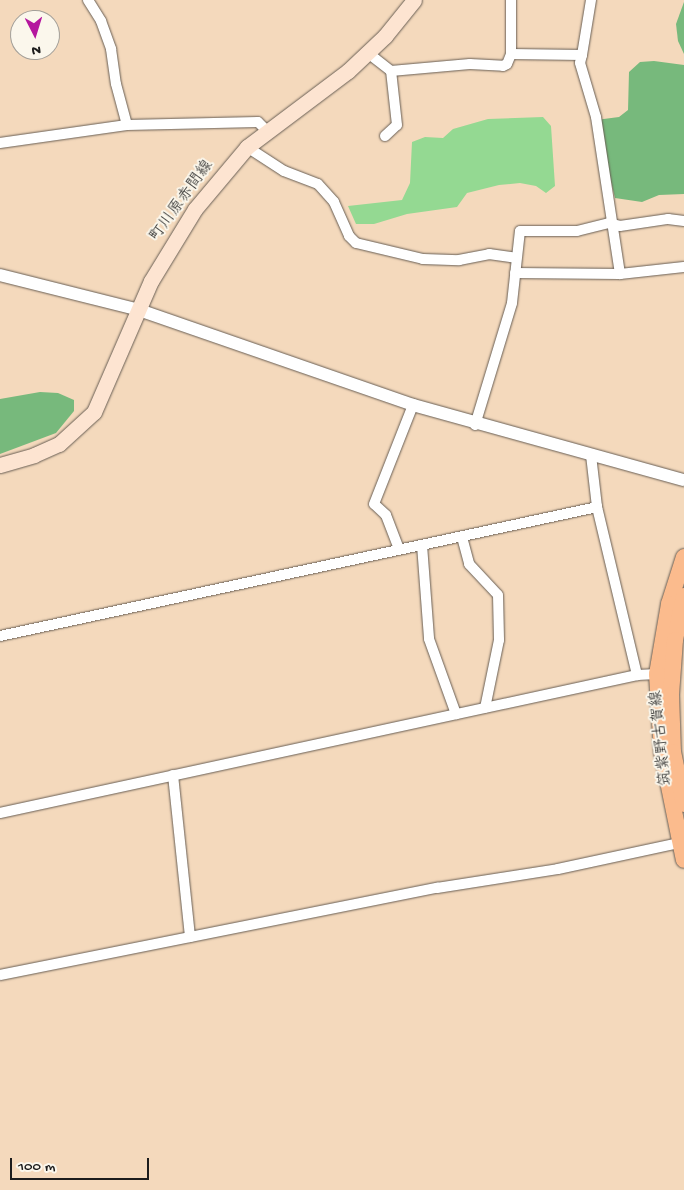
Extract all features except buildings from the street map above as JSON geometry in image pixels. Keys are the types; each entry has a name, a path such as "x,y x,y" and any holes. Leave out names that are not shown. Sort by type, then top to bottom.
{"main road":[{"name":"町川原赤間線","path":"0,465 34,456 59,444 94,412 139,310 173,240 247,147 266,130 368,53 414,0"},
{"name":"筑紫野古賀線","path":"684,557 669,604 657,674 662,752 682,842 684,860"},
{"name":"筑紫野古賀線","path":"684,596 675,640 671,695 673,752 684,804"}],"street":[{"path":"88,0 101,21 111,49 116,84 127,125"},
{"path":"368,53 391,71 470,64 503,66 507,64 511,54 511,0"},
{"path":"591,0 580,63 596,117 614,224 620,274"},
{"path":"511,54 582,55"},
{"path":"385,136 397,125 391,71"},
{"path":"0,143 127,125 258,122 266,130"},
{"path":"247,147 284,171 318,184 334,202 349,236 356,244 423,259 459,260 489,254 516,258"},
{"path":"475,425 512,302 520,231 577,232 614,224 668,219 684,221"},
{"path":"515,273 620,274 684,268"},
{"path":"0,275 139,310 475,425 684,480"},
{"path":"399,549 386,515 374,504 413,405"},
{"path":"591,455 598,507 637,675"},
{"path":"0,636 598,507"},
{"path":"462,537 469,564 498,595 499,640 485,708"},
{"path":"422,545 429,639 456,714"},
{"path":"0,813 637,675 657,674"},
{"path":"173,774 190,937"},
{"path":"0,974 437,888 558,869 682,842"}],"green space":[{"path":"684,2 684,54 678,41 676,24"},
{"path":"654,61 684,65 684,194 659,195 642,202 615,198 596,120 619,117 628,110 629,72 640,62"},
{"path":"543,117 551,126 555,186 546,193 536,186 520,183 499,185 467,193 457,207 407,214 374,224 356,224 348,206 402,200 410,183 412,142 425,137 443,138 453,129 488,119"},
{"path":"40,392 58,393 74,400 74,411 56,433 0,454 0,399"}]}
